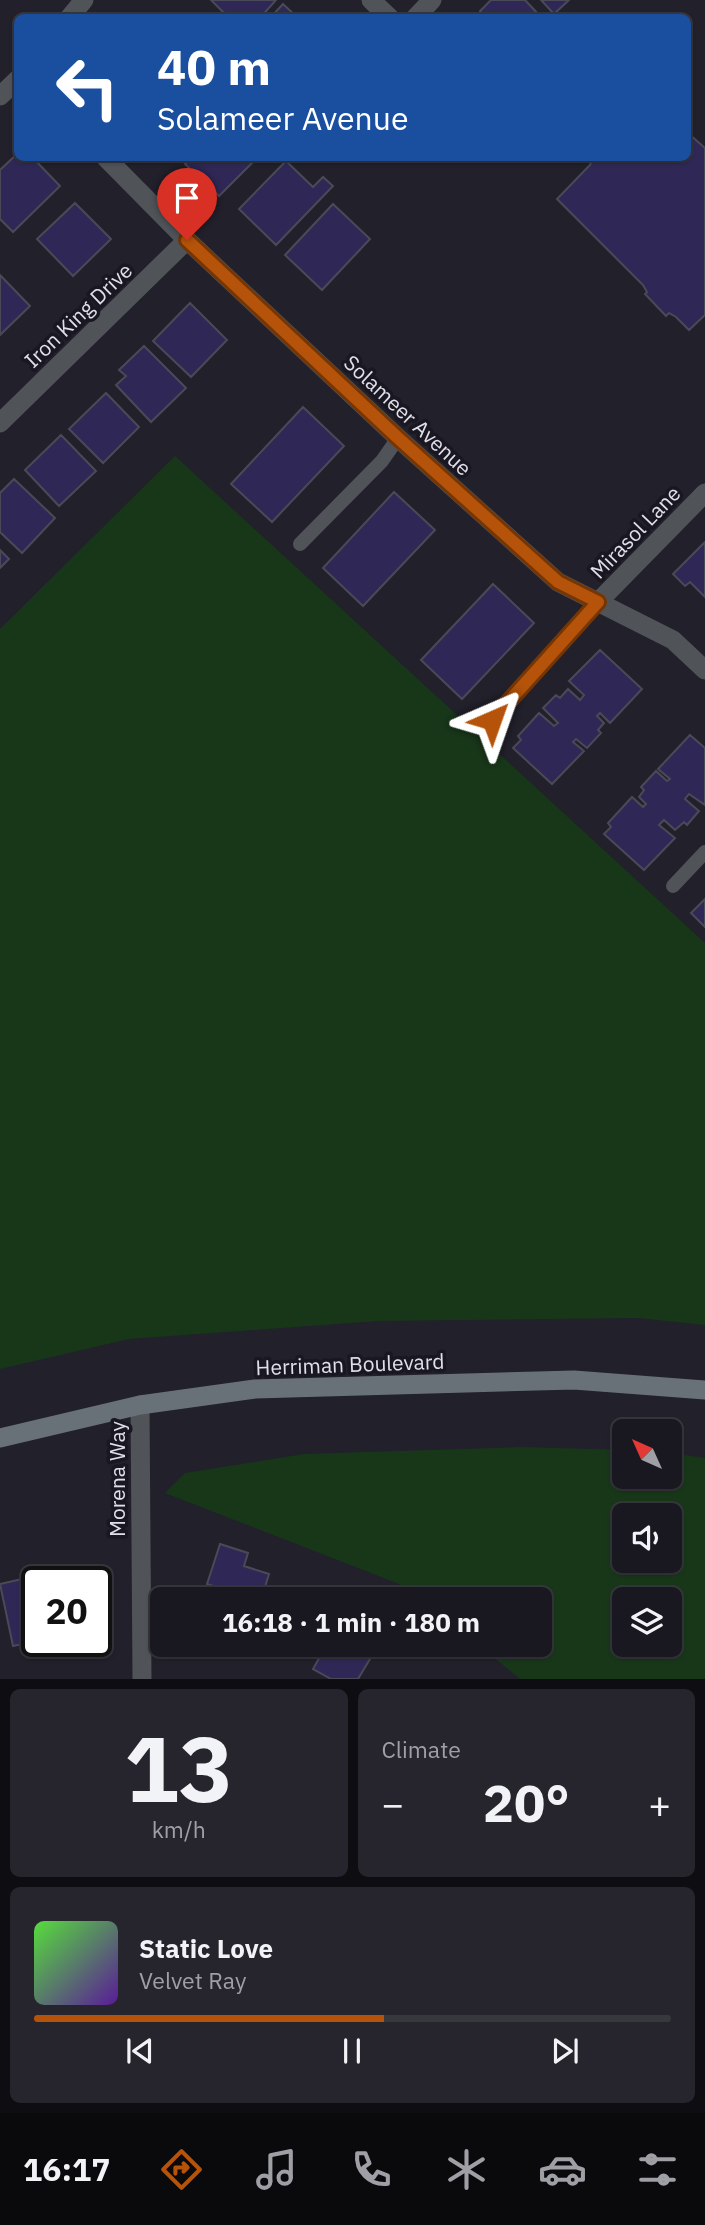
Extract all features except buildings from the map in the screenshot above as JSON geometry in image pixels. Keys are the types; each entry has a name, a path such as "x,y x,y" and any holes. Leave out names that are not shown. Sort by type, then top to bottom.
{"main road":[{"name":"Herriman Boulevard","path":"0,1438 140,1405 279,1388 574,1380 705,1390"}],"street":[{"path":"72,14 84,0"},
{"path":"371,0 386,14"},
{"path":"419,14 432,0"},
{"path":"0,96 14,83"},
{"name":"Solameer Avenue","path":"109,161 187,240 398,438 558,582 673,640 705,670"},
{"name":"Iron King Drive","path":"0,424 187,240"},
{"name":"Mirasol Lane","path":"598,602 705,493"},
{"name":"Morena Way","path":"140,1405 142,1679"}],"lane":[{"path":"300,544 382,461 398,438"},
{"path":"492,720 598,602"},
{"path":"673,886 705,852"}],"green space":[{"path":"175,456 705,943 705,1325 638,1318 377,1321 129,1339 0,1369 0,629"},
{"path":"522,1447 612,1450 612,1489 682,1489 682,1455 705,1458 705,1679 520,1679 493,1657 552,1657 552,1587 407,1587 165,1493 185,1473 304,1454"}],"route":[{"path":"187,240 398,438 558,582 598,602 579,627 492,720"}]}
